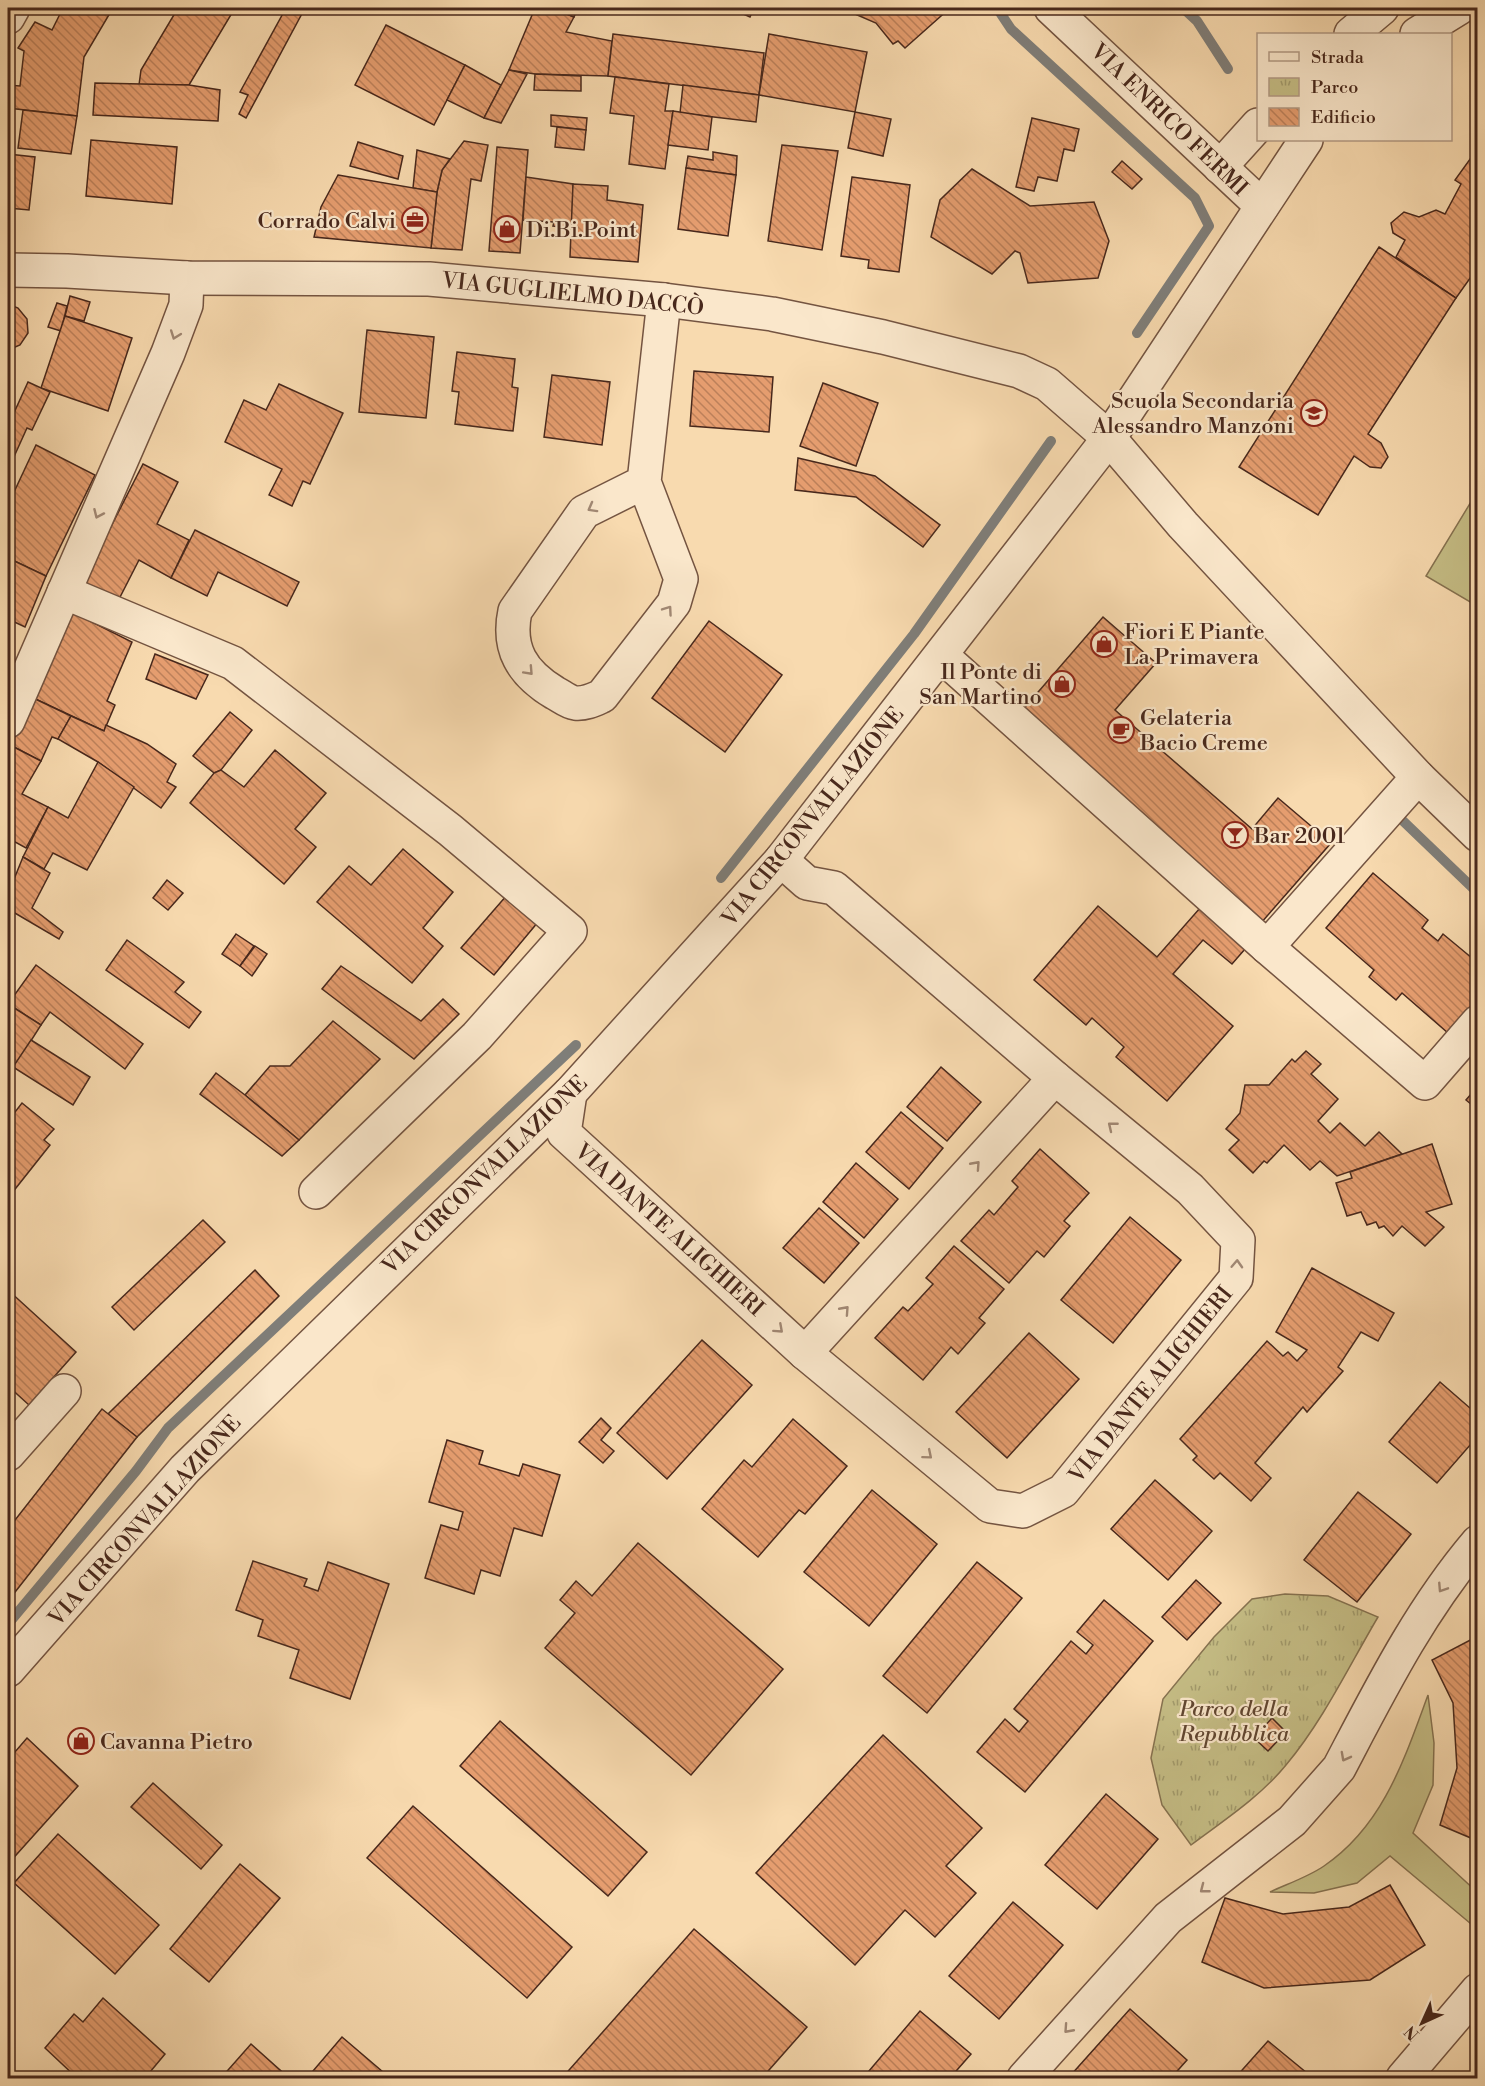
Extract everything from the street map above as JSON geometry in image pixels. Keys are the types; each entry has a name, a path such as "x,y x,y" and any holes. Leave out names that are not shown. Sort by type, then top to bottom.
{"street":[{"path":"8,16 13,8"},
{"name":"VIA ENRICO FERMI","path":"1052,8 1262,206"},
{"path":"1352,33 1382,8"},
{"path":"1419,33 1459,8"},
{"path":"1220,167 1257,127"},
{"name":"VIA CIRCONVALLAZIONE","path":"8,1670 185,1469 570,1093 782,860 1109,438 1305,141"},
{"name":"VIA GUGLIELMO DACCÒ","path":"8,270 188,278 429,279 664,300 772,314 883,337 1019,371 1047,384 1109,438 1183,525 1418,777 1478,834"},
{"path":"8,721 168,353 186,305 188,278"},
{"path":"644,482 584,512 515,611 511,630 514,650 524,667 545,687 572,703 584,703 602,696 674,603 681,579 644,482 664,300"},
{"path":"64,592 233,663 450,830 570,931 477,1036 316,1192"},
{"path":"939,658 942,656 1267,947 1425,1083 1478,1022"},
{"path":"1267,947 1418,777"},
{"name":"VIA DANTE ALIGHIERI","path":"570,1093 564,1133 806,1353 990,1506 1023,1511 1063,1491 1236,1278 1238,1240 1190,1189 1055,1078 834,888 807,883 782,860"},
{"path":"806,1353 1055,1078"},
{"path":"8,1454 64,1391"},
{"path":"1024,2079 1168,1918 1292,1821 1329,1782 1339,1768 1405,1647 1454,1570 1478,1542"},
{"path":"1402,2079 1478,1990"}],"green space":[{"path":"1477,492 1477,606 1426,576"},
{"name":"Parco della Repubblica","path":"1285,1594 1328,1596 1378,1617 1324,1712 1286,1765 1253,1798 1191,1845 1162,1805 1151,1758 1163,1699 1214,1637 1252,1599"},
{"path":"1428,1695 1434,1743 1433,1785 1413,1833 1477,1892 1477,1929 1390,1856 1357,1883 1314,1893 1270,1892 1324,1866 1362,1832 1389,1790 1410,1744"}],"building":[{"path":"63,8 113,8 84,57 77,116 8,108 8,85 20,86 24,51 18,48 35,22 52,30"},
{"path":"178,8 235,8 189,85 139,85 141,70"},
{"path":"286,8 305,8 246,118 239,114 248,95 240,92"},
{"path":"535,8 552,8 574,17 566,32 612,41 608,76 535,74 509,70"},
{"path":"552,8 578,8 574,17"},
{"path":"730,8 754,8 750,17"},
{"path":"841,8 950,8 905,48 898,41 893,44 876,23"},
{"path":"386,25 465,65 434,125 355,85"},
{"path":"613,34 764,53 759,95 608,76"},
{"path":"769,34 867,52 855,112 759,95"},
{"path":"465,65 501,85 484,118 447,100"},
{"path":"509,70 527,74 501,123 484,118"},
{"path":"535,74 581,76 581,91 534,90"},
{"path":"615,77 669,84 665,111 673,111 665,169 629,164 634,116 610,113"},
{"path":"95,83 189,85 220,90 218,121 93,115"},
{"path":"683,85 759,95 756,122 680,113"},
{"path":"23,110 77,116 71,154 18,148"},
{"path":"673,111 712,117 708,150 668,145"},
{"path":"855,112 891,119 883,156 848,148"},
{"path":"551,115 587,118 586,130 551,126"},
{"path":"1032,118 1079,129 1074,151 1064,149 1057,181 1038,177 1034,191 1016,187"},
{"path":"557,127 586,130 584,150 555,147"},
{"path":"91,140 177,147 172,204 86,196"},
{"path":"464,141 488,145 481,181 471,179 462,250 431,248 437,192 442,170"},
{"path":"358,142 403,156 398,179 350,166"},
{"path":"782,145 838,151 822,250 768,241"},
{"path":"497,147 528,150 520,253 489,251"},
{"path":"1478,148 1478,247 1472,255 1478,259 1478,267 1456,298 1396,257 1405,240 1393,233 1391,223 1404,212 1419,217 1436,210 1445,214 1461,184 1455,180"},
{"path":"417,150 450,159 442,170 437,192 413,188"},
{"path":"713,152 737,156 736,175 686,168 688,156 713,160"},
{"path":"8,154 35,157 29,210 8,208"},
{"path":"1122,161 1142,179 1132,189 1112,172"},
{"path":"686,168 736,175 728,236 678,229"},
{"path":"972,169 1030,206 1094,202 1109,241 1098,278 1028,283 1020,253 1015,251 992,274 931,237 940,200"},
{"path":"338,175 437,192 431,248 314,237 321,207"},
{"path":"526,177 573,184 572,228 553,226 554,222 523,220"},
{"path":"852,177 910,185 899,272 868,268 869,260 841,256"},
{"path":"573,184 608,186 607,200 643,205 638,262 570,257"},
{"path":"1379,247 1456,298 1368,434 1381,443 1388,457 1381,468 1370,467 1354,456 1318,515 1239,467"},
{"path":"70,296 90,302 84,321 65,316"},
{"path":"57,303 67,306 61,331 48,327"},
{"path":"8,304 18,308 27,319 28,333 20,345 8,350"},
{"path":"65,316 132,338 108,411 41,388"},
{"path":"367,330 434,337 426,418 359,412"},
{"path":"457,352 515,359 512,387 518,388 513,431 455,424 459,392 452,391"},
{"path":"694,371 773,377 769,432 690,426"},
{"path":"552,375 610,382 602,445 544,437"},
{"path":"28,382 50,392 32,430 27,428 8,470 8,426"},
{"path":"823,383 878,403 856,466 800,446"},
{"path":"279,384 343,413 310,484 303,481 292,506 269,495 282,469 225,442 244,400 266,410"},
{"path":"36,445 95,475 46,576 8,558 8,505"},
{"path":"798,458 875,476 940,525 923,547 856,497 795,490"},
{"path":"143,464 178,482 157,524 189,540 171,578 139,560 117,603 81,585"},
{"path":"195,530 299,582 287,606 218,572 207,596 171,578"},
{"path":"8,558 46,576 25,627 8,619"},
{"path":"66,609 132,642 107,701 115,705 104,731 29,696"},
{"path":"1103,617 1156,663 1115,710 1252,829 1278,798 1331,843 1261,923 1020,713"},
{"path":"709,621 782,675 725,752 652,698"},
{"path":"155,654 208,675 196,699 146,679"},
{"path":"29,696 71,716 58,739 52,737 41,761 8,744"},
{"path":"230,712 252,730 221,770 214,773 193,756"},
{"path":"71,716 104,731 106,725 147,744 176,764 167,782 176,787 161,808 98,762 58,739"},
{"path":"8,744 41,761 22,794 48,807 26,848 8,838"},
{"path":"275,750 326,793 295,829 316,847 284,884 190,803 214,773 221,770 244,787"},
{"path":"98,762 134,787 87,870 53,853 44,869 23,857 48,807 68,818"},
{"path":"403,849 453,892 423,928 443,946 412,983 317,902 349,866 371,885"},
{"path":"23,857 50,873 32,908 63,932 59,939 8,909 8,894"},
{"path":"1373,873 1428,920 1422,928 1438,941 1443,934 1478,963 1478,999 1448,1033 1402,993 1396,1000 1369,977 1374,970 1326,928"},
{"path":"167,880 183,893 168,910 153,898"},
{"path":"507,895 538,922 494,975 461,948"},
{"path":"1098,906 1157,957 1200,908 1245,949 1232,964 1203,940 1173,974 1233,1026 1167,1101 1116,1057 1124,1047 1092,1018 1086,1025 1034,980"},
{"path":"236,934 254,946 240,966 222,954"},
{"path":"127,940 184,982 175,992 201,1012 189,1028 106,970"},
{"path":"255,946 267,954 252,976 240,966"},
{"path":"36,965 143,1044 125,1069 50,1012 41,1025 8,1004"},
{"path":"341,966 421,1021 443,999 459,1014 414,1059 322,989"},
{"path":"8,1004 41,1025 8,1077"},
{"path":"333,1021 380,1059 299,1140 245,1095 270,1066 290,1066"},
{"path":"31,1040 90,1077 73,1105 13,1067"},
{"path":"1306,1051 1321,1064 1311,1074 1338,1099 1318,1121 1330,1133 1340,1123 1365,1146 1379,1132 1402,1154 1337,1176 1320,1161 1310,1170 1284,1145 1267,1163 1264,1161 1253,1173 1229,1150 1239,1140 1226,1129 1240,1113 1245,1085 1269,1085 1292,1059 1295,1062"},
{"path":"941,1067 981,1102 947,1141 907,1107"},
{"path":"216,1073 299,1140 282,1156 200,1094"},
{"path":"1478,1086 1478,1110 1466,1100"},
{"path":"22,1103 54,1129 44,1140 50,1145 8,1198 8,1121"},
{"path":"901,1112 943,1148 909,1189 866,1152"},
{"path":"1432,1144 1452,1204 1426,1212 1444,1227 1425,1246 1402,1226 1393,1236 1384,1226 1379,1228 1376,1222 1367,1225 1361,1212 1347,1216 1336,1183 1352,1178 1350,1172"},
{"path":"1040,1149 1089,1193 1064,1221 1070,1226 1044,1257 1037,1251 1009,1283 961,1241 989,1210 994,1215 1018,1187 1012,1181"},
{"path":"856,1163 898,1199 864,1238 823,1202"},
{"path":"819,1208 859,1243 824,1283 783,1248"},
{"path":"1130,1217 1181,1260 1113,1343 1061,1300"},
{"path":"203,1220 225,1242 134,1330 112,1307"},
{"path":"954,1246 1004,1289 979,1318 985,1323 958,1354 951,1347 923,1380 875,1338 903,1307 908,1311 933,1284 926,1278"},
{"path":"1312,1268 1394,1313 1378,1341 1361,1332 1338,1367 1343,1371 1307,1412 1303,1407 1255,1463 1271,1478 1251,1501 1220,1473 1214,1479 1193,1460 1197,1456 1180,1439 1267,1341 1283,1356 1288,1352 1297,1361 1307,1350 1276,1332"},
{"path":"255,1270 279,1296 137,1437 108,1414"},
{"path":"8,1290 76,1352 29,1405 8,1386"},
{"path":"1029,1333 1079,1379 1007,1458 956,1412"},
{"path":"702,1340 752,1385 667,1479 617,1433"},
{"path":"1440,1382 1478,1415 1478,1436 1437,1483 1389,1442"},
{"path":"102,1409 137,1437 8,1601 8,1529"},
{"path":"601,1418 611,1428 601,1440 614,1451 603,1463 579,1442"},
{"path":"793,1419 847,1466 805,1514 799,1510 758,1557 702,1509 744,1460 752,1467"},
{"path":"447,1440 483,1451 479,1464 519,1476 523,1464 560,1475 542,1536 514,1528 500,1576 481,1570 474,1594 425,1578 441,1525 458,1530 463,1512 429,1502"},
{"path":"1155,1480 1212,1531 1168,1580 1111,1529"},
{"path":"872,1490 937,1544 869,1626 804,1572"},
{"path":"1358,1492 1411,1534 1357,1602 1304,1560"},
{"path":"638,1543 783,1669 691,1775 545,1648 575,1613 560,1600 576,1581 592,1596"},
{"path":"253,1561 307,1579 304,1586 318,1591 328,1562 389,1584 350,1699 290,1678 299,1650 258,1636 263,1620 236,1610"},
{"path":"977,1562 1022,1598 927,1713 883,1676"},
{"path":"1196,1580 1221,1603 1187,1640 1162,1617"},
{"path":"1104,1600 1153,1641 1025,1792 977,1752 1005,1719 1019,1732 1028,1721 1014,1709 1071,1641 1086,1654 1093,1645 1077,1632"},
{"path":"1478,1636 1478,1841 1440,1825 1457,1768 1453,1703 1432,1660"},
{"path":"1272,1718 1286,1732 1268,1751 1254,1738"},
{"path":"500,1721 647,1852 608,1896 460,1766"},
{"path":"883,1735 982,1828 946,1866 976,1893 935,1937 905,1910 855,1965 756,1873"},
{"path":"27,1738 78,1786 8,1864 8,1760"},
{"path":"153,1783 222,1845 201,1869 131,1807"},
{"path":"1106,1794 1158,1839 1097,1909 1045,1865"},
{"path":"413,1806 572,1947 527,1998 367,1858"},
{"path":"58,1834 159,1925 115,1974 14,1883"},
{"path":"240,1864 280,1898 209,1982 170,1949"},
{"path":"1390,1885 1425,1945 1370,1980 1264,1988 1202,1962 1225,1898 1283,1914 1349,1907"},
{"path":"1013,1902 1063,1945 999,2019 949,1976"},
{"path":"694,1929 807,2027 762,2078 562,2078"},
{"path":"103,1998 165,2054 145,2078 77,2078 45,2048 74,2014 83,2022"},
{"path":"1130,2009 1187,2060 1171,2078 1072,2078 1070,2076"},
{"path":"920,2011 971,2054 950,2078 863,2078"},
{"path":"342,2037 390,2078 307,2078"},
{"path":"1268,2041 1313,2078 1235,2078"},
{"path":"251,2044 289,2078 221,2078"}],"waterway":[{"path":"997,8 1011,29 1195,198 1209,226 1137,333"},
{"path":"1183,8 1197,21 1228,69"},
{"path":"721,878 914,634 1051,441"},
{"path":"1402,820 1478,893"},
{"path":"8,1624 136,1471 168,1428 576,1045"}],"place":[{"name":"Corrado Calvi","path":"415,220"},
{"name":"Di.Bi.Point","path":"507,229"},
{"name":"Scuola Secondaria Alessandro Manzoni","path":"1314,413"},
{"name":"Fiori E Piante La Primavera","path":"1104,644"},
{"name":"Il Ponte di San Martino","path":"1062,684"},
{"name":"Gelateria Bacio Creme","path":"1121,730"},
{"name":"Bar 2001","path":"1235,835"},
{"name":"Cavanna Pietro","path":"81,1741"}]}
